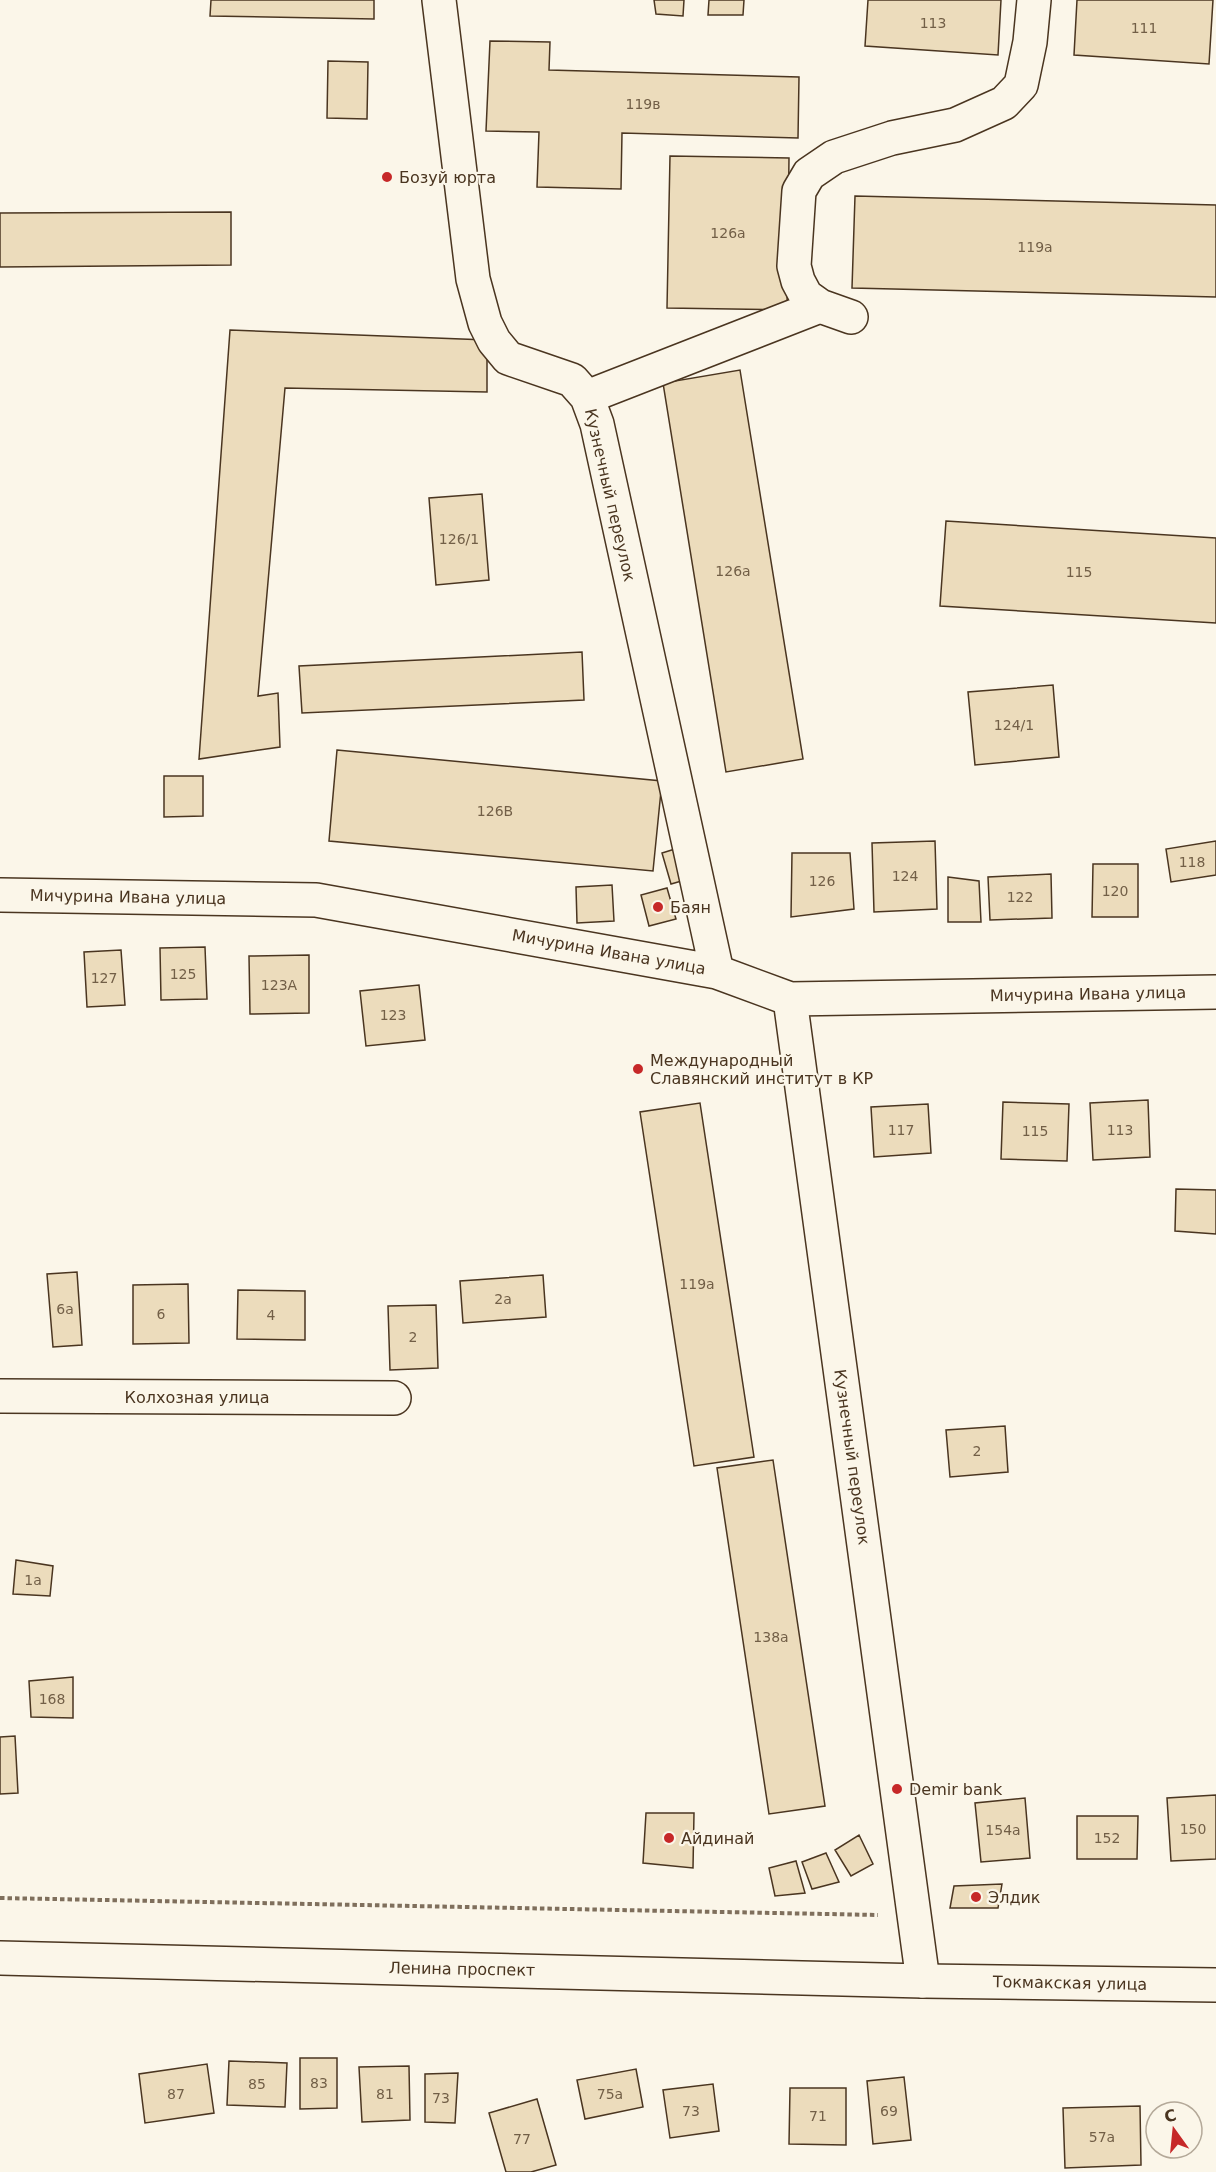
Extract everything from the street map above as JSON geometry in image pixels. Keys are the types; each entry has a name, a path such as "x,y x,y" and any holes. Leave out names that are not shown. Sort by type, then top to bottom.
{"street":[{"name":"Кузнечный переулок","path":"439,0 473,279 485,323 494,341 508,358 572,380 587,397 597,424 717,972"},
{"path":"851,317 820,306 806,296 798,281 794,266 799,191 809,174 834,157 892,138 955,125 1004,103 1021,85 1030,42 1034,0"},
{"path":"587,397 820,306"},
{"name":"Мичурина Ивана улица","path":"0,894 316,900 717,972 790,999 1216,992"},
{"name":"Кузнечный переулок","path":"790,999 923,1981"},
{"name":"Колхозная улица","path":"0,1396 394,1398"},
{"name":"Ленина проспект","path":"0,1958 923,1981"},
{"name":"Токмакская улица","path":"923,1981 1216,1985"}],"path":[{"path":"0,1898 913,1916"}],"building":[{"path":"211,0 374,0 374,19 210,16"},
{"path":"654,0 684,0 683,16 656,14"},
{"path":"709,0 744,0 743,15 708,15"},
{"path":"868,0 1001,0 998,55 865,46"},
{"path":"1077,0 1213,0 1209,64 1074,55"},
{"path":"490,41 550,42 549,70 799,77 798,138 622,133 621,189 537,187 539,132 486,131"},
{"path":"328,61 368,62 367,119 327,118"},
{"path":"670,156 789,158 787,310 667,308"},
{"path":"855,196 1216,205 1216,297 852,288"},
{"path":"231,212 231,265 0,267 0,213"},
{"path":"230,330 487,340 487,392 285,388 258,696 278,693 280,747 199,759"},
{"path":"740,370 803,759 726,772 663,383"},
{"path":"482,494 489,580 436,585 429,498"},
{"path":"946,521 1216,538 1216,623 940,606"},
{"path":"582,652 584,700 302,713 299,666"},
{"path":"1053,685 1059,757 975,765 968,692"},
{"path":"337,750 662,781 653,871 329,841"},
{"path":"164,776 203,776 203,816 164,817"},
{"path":"935,841 937,909 874,912 872,843"},
{"path":"1216,841 1216,875 1171,882 1166,849"},
{"path":"675,849 685,880 671,884 662,853"},
{"path":"792,853 850,853 854,909 791,917"},
{"path":"1093,864 1138,864 1138,917 1092,917"},
{"path":"1051,874 1052,918 990,920 988,877"},
{"path":"948,877 979,881 981,922 948,922"},
{"path":"612,885 614,921 577,923 576,887"},
{"name":"Баян","path":"667,888 676,919 649,926 641,895"},
{"path":"205,947 207,999 161,1000 160,948"},
{"path":"121,950 125,1005 87,1007 84,952"},
{"path":"309,955 309,1013 250,1014 249,956"},
{"path":"419,985 425,1040 366,1046 360,991"},
{"path":"1148,1100 1150,1157 1093,1160 1090,1103"},
{"path":"1003,1102 1069,1104 1067,1161 1001,1159"},
{"path":"700,1103 754,1457 694,1466 640,1112"},
{"path":"928,1104 931,1153 874,1157 871,1107"},
{"path":"1176,1189 1216,1190 1216,1234 1175,1231"},
{"path":"77,1272 82,1345 53,1347 47,1274"},
{"path":"543,1275 546,1317 463,1323 460,1281"},
{"path":"188,1284 189,1343 133,1344 133,1285"},
{"path":"238,1290 305,1291 305,1340 237,1339"},
{"path":"436,1305 438,1368 390,1370 388,1306"},
{"path":"1005,1426 1008,1472 950,1477 946,1430"},
{"path":"773,1460 825,1806 769,1814 717,1468"},
{"path":"16,1560 53,1566 50,1596 13,1594"},
{"path":"73,1677 73,1718 31,1717 29,1681"},
{"path":"15,1736 18,1793 0,1794 0,1737"},
{"path":"1216,1795 1216,1859 1171,1861 1167,1798"},
{"path":"1025,1798 1030,1858 981,1862 975,1803"},
{"name":"Айдинай","path":"646,1813 694,1813 693,1868 643,1863"},
{"path":"1077,1816 1138,1816 1137,1859 1077,1859"},
{"path":"859,1835 873,1864 851,1876 835,1850"},
{"path":"826,1853 839,1882 812,1889 802,1862"},
{"path":"796,1861 805,1893 775,1896 769,1868"},
{"name":"Элдик","path":"1002,1884 998,1908 950,1908 954,1886"},
{"path":"300,2058 337,2058 337,2108 300,2109"},
{"path":"229,2061 287,2063 285,2107 227,2105"},
{"path":"207,2064 214,2113 145,2123 139,2074"},
{"path":"409,2066 410,2120 362,2122 359,2067"},
{"path":"636,2069 643,2107 585,2119 577,2080"},
{"path":"458,2073 455,2123 425,2122 425,2074"},
{"path":"904,2077 911,2140 873,2144 867,2081"},
{"path":"713,2084 719,2131 670,2138 663,2090"},
{"path":"790,2088 846,2088 846,2145 789,2144"},
{"path":"537,2099 556,2165 531,2172 506,2172 489,2113"},
{"path":"1140,2106 1141,2165 1065,2168 1063,2108"}],"place":[{"name":"Бозуй юрта","path":"387,177"},
{"name":"Баян","path":"658,907"},
{"name":"Международный Славянский институт в КР","path":"638,1069"},
{"name":"Demir bank","path":"897,1789"},
{"name":"Айдинай","path":"669,1838"},
{"name":"Элдик","path":"976,1897"}]}
